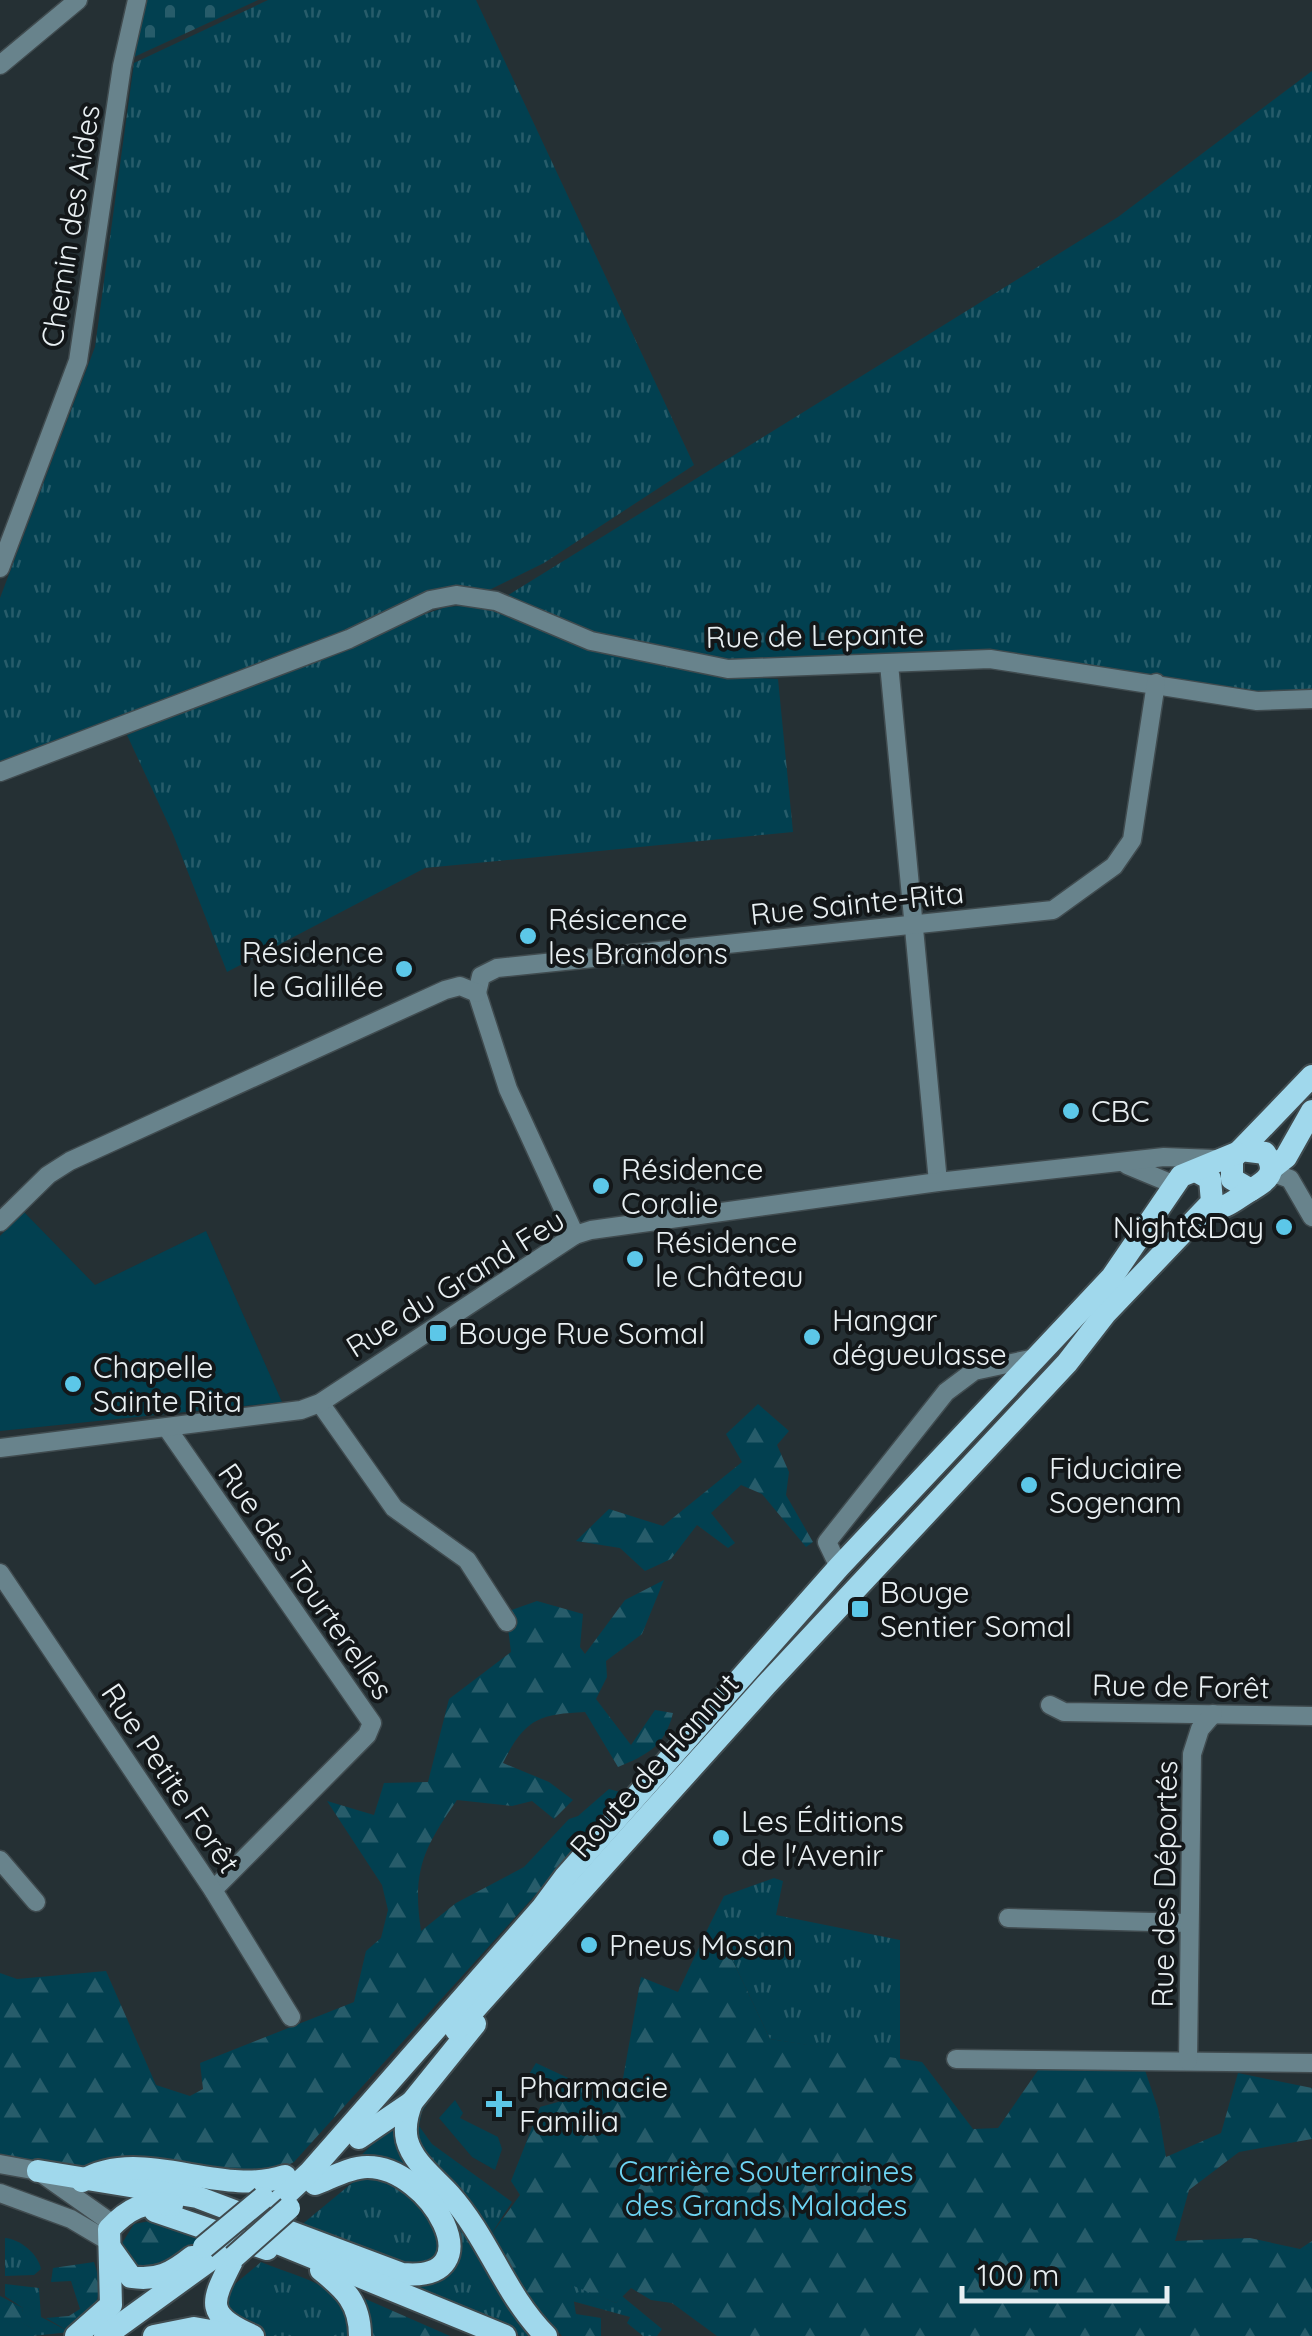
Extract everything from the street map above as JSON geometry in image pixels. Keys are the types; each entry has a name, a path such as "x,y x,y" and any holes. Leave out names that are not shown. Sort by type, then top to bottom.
{"main road":[{"name":"Route de Hannut","path":"276,2203 310,2172 542,1908 564,1876 839,1567 1130,1256 1201,1167 1312,1076"},
{"name":"Route de Hannut","path":"276,2203 315,2184 359,2138 1205,1210 1221,1209 1264,1184 1271,1170 1286,1157 1312,1111"},
{"path":"1201,1167 1265,1153 1271,1170"},
{"path":"1201,1167 1230,1164 1232,1179 1252,1190"},
{"path":"1201,1167 1214,1186 1205,1210 1181,1208 1201,1167"},
{"path":"128,2336 276,2203 285,2176 564,1876"},
{"path":"359,2138 412,2102 488,2008 488,1994"},
{"path":"412,2102 406,2132 415,2157 469,2218 505,2284 546,2336"},
{"path":"82,2181 106,2167 258,2182 285,2176"},
{"path":"19,2168 196,2197 402,2274 432,2272 446,2259 451,2238 447,2224 396,2172 361,2167 315,2184"},
{"path":"76,2336 111,2305 111,2232 130,2209 196,2197"},
{"path":"169,2204 365,2275 505,2336"},
{"path":"144,2205 321,2270 477,2336"},
{"path":"111,2232 121,2268 131,2277 143,2279 172,2273 220,2252"},
{"path":"105,2336 220,2252"},
{"path":"220,2252 216,2308 226,2325 253,2336"},
{"path":"321,2270 348,2292 358,2314 359,2335"},
{"path":"154,2336 194,2328 237,2336"}],"street":[{"path":"0,64 78,0"},
{"name":"Chemin des Aides","path":"0,568 78,361 122,66 137,0"},
{"name":"Rue de Lepante","path":"0,772 348,638 430,600 480,596 591,641 689,664 788,669 990,660 1257,701 1312,699"},
{"path":"888,664 938,1182"},
{"name":"Rue Sainte-Rita","path":"477,994 481,976 497,968 1052,910 1114,866 1132,840 1156,684"},
{"path":"0,1222 48,1175 70,1161 460,986 477,994 508,1090 575,1235"},
{"name":"Rue du Grand Feu","path":"1126,1164 1201,1167"},
{"name":"Rue du Grand Feu","path":"0,1448 300,1410 320,1403 575,1235 619,1224 938,1182 1126,1164 1201,1167"},
{"path":"1271,1170 1290,1179 1312,1218"},
{"path":"839,1567 827,1542 946,1392 974,1371 1035,1358"},
{"path":"320,1403 394,1508 467,1560 507,1622"},
{"name":"Rue des Tourterelles","path":"167,1428 372,1723 366,1735 287,1819 213,1890"},
{"name":"Rue Petite Forêt","path":"0,1573 213,1890 291,2016"},
{"name":"Rue de Forêt","path":"1050,1705 1064,1712 1312,1716"},
{"name":"Rue des Déportés","path":"1188,2061 1192,1754 1200,1730 1213,1714"},
{"path":"0,1860 36,1902"},
{"path":"1008,1918 1189,1923"},
{"path":"956,2059 1312,2063"},
{"path":"19,2168 21,2201"},
{"path":"19,2168 111,2232"},
{"path":"0,2193 111,2232"}],"green space":[{"path":"147,0 258,0 134,57"},
{"path":"268,0 476,0 694,465 544,563 483,593 443,593 0,770 0,598 95,347 134,63"},
{"path":"1312,71 1312,693 1281,698 989,654 794,663 706,658 570,627 502,599 1118,217"},
{"path":"476,605 624,658 741,677 778,679 793,832 425,868 227,972 173,834 127,735 410,619 446,607"},
{"path":"24,1212 95,1285 206,1231 282,1402 0,1431 0,1236"},
{"path":"758,1404 789,1431 777,1445 789,1472 786,1495 813,1542 806,1547 762,1494 741,1485 711,1513 735,1543 728,1548 697,1525 671,1559 645,1571 620,1548 576,1541 609,1509 663,1526 742,1462 726,1434"},
{"path":"664,1580 642,1634 606,1661 607,1677 596,1699 631,1745 655,1710 673,1713 665,1734 646,1753 618,1767 585,1712 544,1718 526,1728 503,1763 549,1782 573,1800 554,1819 532,1801 512,1806 457,1800 423,1861 418,1892 421,1931 456,1903 524,1867 569,1819 578,1816 578,1841 566,1846 566,1861 294,2162 276,2171 72,2175 0,2156 0,1973 17,1979 106,1971 156,2085 190,2096 203,2089 200,2063 354,2002 366,1951 381,1938 388,1910 382,1885 327,1801 374,1815 384,1783 428,1782 449,1699 511,1652 506,1612 537,1601 583,1614 580,1647 585,1654 625,1600"},
{"path":"609,1789 620,1792 605,1809 599,1826 566,1861 566,1847 578,1841 578,1816"},
{"path":"774,1878 783,1881 776,1915 900,1940 900,2060 770,2039 724,1942 709,1926 724,1896"},
{"name":"Carrière Souterraines des Grands Malades","path":"709,1926 724,1942 770,2039 922,2062 973,2129 998,2128 1041,2066 1145,2070 1158,2109 1166,2157 1221,2133 1238,2073 1312,2088 1312,2139 1239,2152 1189,2190 1175,2241 1250,2238 1300,2249 1312,2241 1312,2336 717,2336 672,2303 651,2300 631,2288 616,2303 571,2285 576,2314 601,2318 601,2336 562,2336 527,2300 490,2236 520,2195 511,2181 540,2107 622,2084 641,1977 678,1992"},
{"path":"536,2063 596,2091 570,2098 528,2076"},
{"path":"443,2080 422,2112 419,2126 432,2144 512,2202 490,2236 447,2175 422,2152 416,2139 422,2106"},
{"path":"455,2100 463,2113 460,2118 498,2137 502,2149 495,2170 472,2157 439,2118"},
{"path":"400,2118 468,2230 498,2289 533,2336 521,2336 406,2289 439,2278 443,2209 351,2165"},
{"path":"371,2175 396,2186 430,2222 441,2247 430,2264 406,2269 300,2226 358,2178"},
{"path":"155,2220 203,2238 160,2270 141,2273 119,2248 134,2224"},
{"path":"5,2238 28,2248 41,2269 34,2275 5,2276"},
{"path":"94,2262 99,2284 96,2302 70,2332 46,2318 69,2316 80,2309 71,2281 51,2282 53,2268"},
{"path":"261,2262 332,2294 341,2304 349,2336 259,2336 224,2317 229,2289"},
{"path":"5,2284 39,2288 41,2317 70,2332 33,2336 33,2329 20,2322 23,2308 5,2296"},
{"path":"571,2284 616,2303 622,2296 662,2329 657,2336 643,2336 627,2323 630,2317 572,2301"},
{"path":"0,2296 23,2308 21,2322 33,2329 33,2336 0,2336"},
{"path":"361,2297 450,2336 368,2336"}],"place":[{"name":"Résicence les Brandons","path":"528,936"},
{"name":"Résidence le Galillée","path":"404,969"},
{"name":"CBC","path":"1071,1111"},
{"name":"Résidence Coralie","path":"601,1186"},
{"name":"Night&Day","path":"1284,1227"},
{"name":"Résidence le Château","path":"635,1259"},
{"name":"Bouge Rue Somal","path":"438,1333"},
{"name":"Hangar dégueulasse","path":"812,1337"},
{"name":"Chapelle Sainte Rita","path":"73,1384"},
{"name":"Fiduciaire Sogenam","path":"1029,1485"},
{"name":"Bouge Sentier Somal","path":"860,1609"},
{"name":"Les Éditions de l'Avenir","path":"721,1838"},
{"name":"Pneus Mosan","path":"589,1945"},
{"name":"Pharmacie Familia","path":"499,2104"}]}
